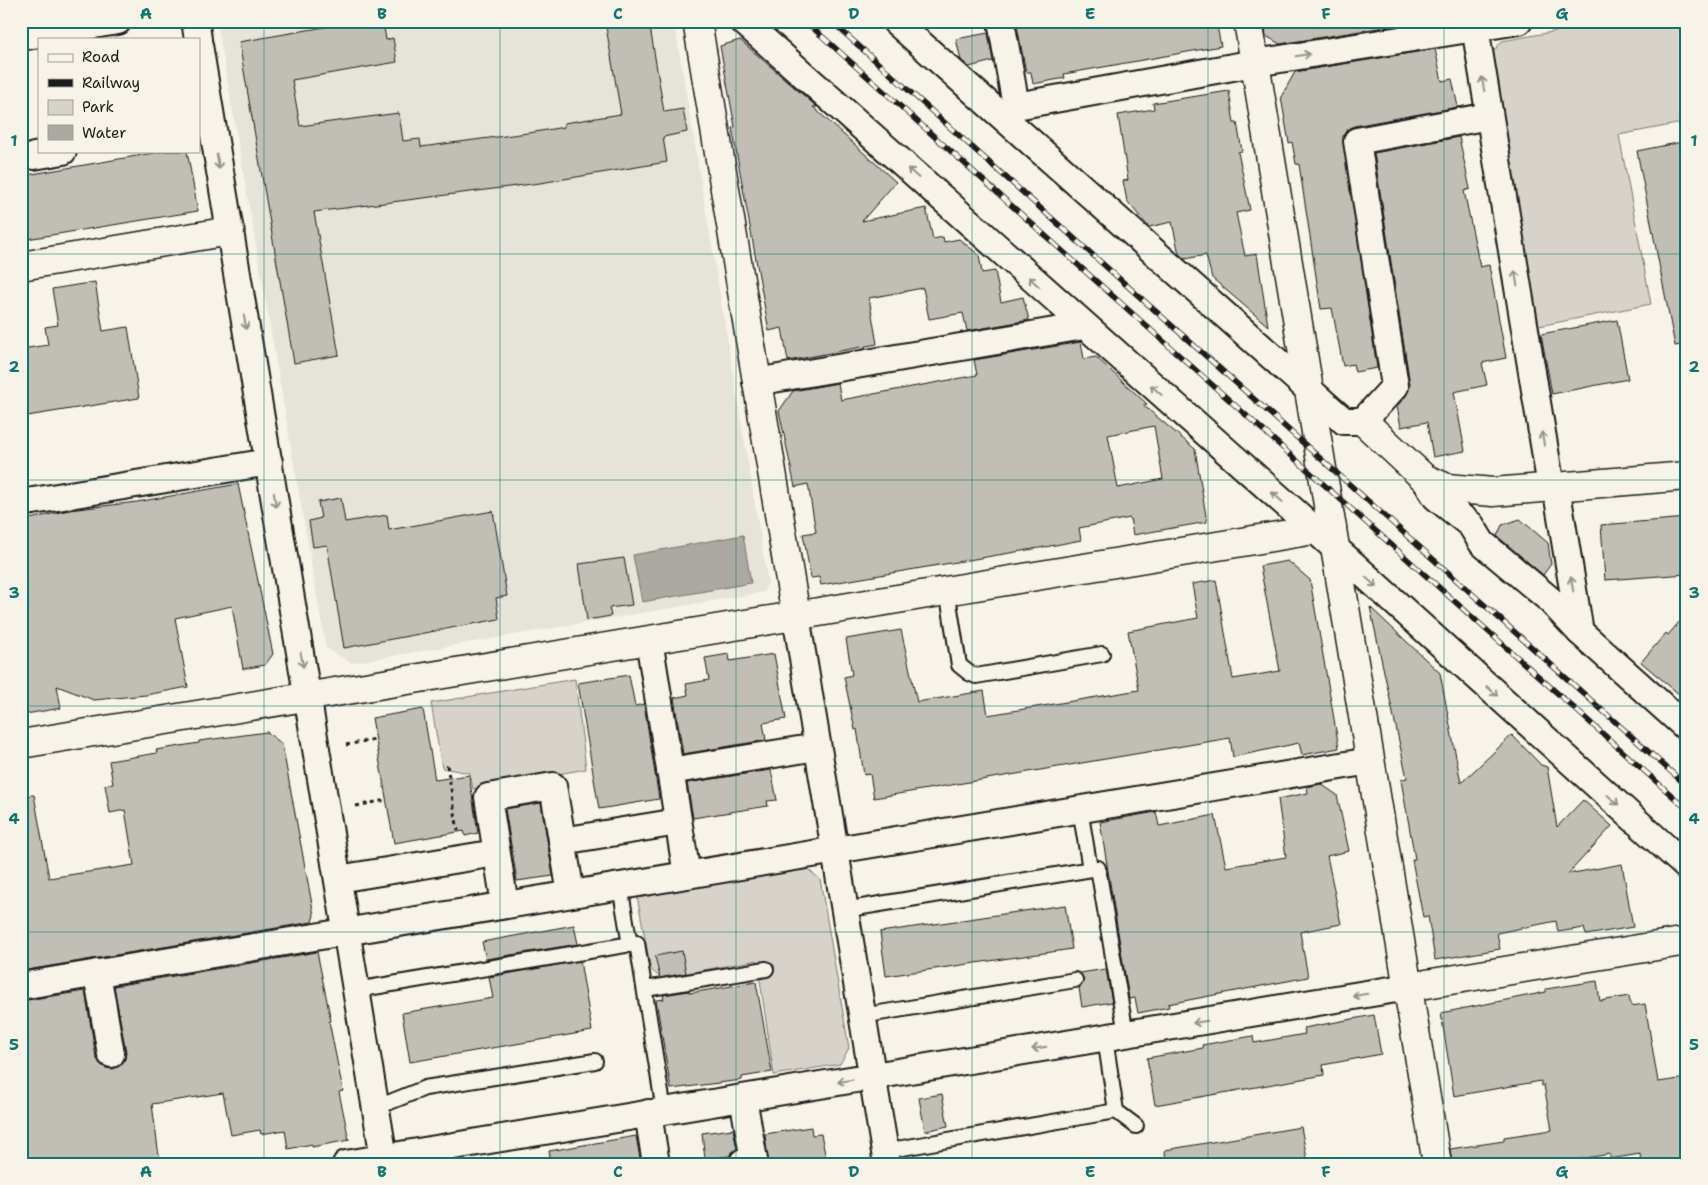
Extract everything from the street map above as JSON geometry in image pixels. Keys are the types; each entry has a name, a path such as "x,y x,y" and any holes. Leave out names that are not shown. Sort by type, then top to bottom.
{"street":[{"path":"21,37 118,21"},
{"path":"195,21 198,38"},
{"path":"697,21 886,1157"},
{"path":"743,21 1084,326 1327,535 1687,867"},
{"path":"895,21 1008,110 1344,421 1363,421 1424,478 1436,497 1471,525 1482,543 1549,599 1580,632 1687,728"},
{"path":"1001,21 1008,110"},
{"path":"1248,21 1309,390 1327,535 1370,761 1437,1164"},
{"path":"1008,110 1255,63 1474,25 1519,21"},
{"path":"1474,25 1580,632"},
{"path":"200,57 206,128 230,231 384,1161"},
{"path":"1363,421 1395,386 1357,141 1489,116"},
{"path":"34,156 57,152"},
{"path":"21,266 230,231"},
{"path":"756,382 1084,326"},
{"path":"21,503 269,462"},
{"path":"1424,478 1447,488 1472,492 1687,476"},
{"path":"21,744 947,590 1327,535"},
{"path":"649,640 686,875"},
{"path":"670,771 817,747"},
{"path":"21,986 1370,761"},
{"path":"505,905 488,797 553,786 571,894"},
{"path":"562,841 678,822"},
{"path":"338,879 496,852"},
{"path":"346,1164 384,1161 656,1112 1687,941"},
{"path":"96,973 111,1054"},
{"path":"743,1098 754,1160 743,1162 744,1164"},
{"path":"656,1112 656,1164"}],"lane":[{"path":"947,590 959,665 976,676 1102,654"},
{"path":"1080,809 1090,869"},
{"path":"844,910 1098,868 1115,1036 1116,1111"},
{"path":"620,886 630,945"},
{"path":"356,990 638,943 656,1112"},
{"path":"644,989 766,969"},
{"path":"862,1016 1075,980"},
{"path":"375,1108 425,1088 595,1061"},
{"path":"886,1157 1116,1111 1136,1126"}],"path":[{"path":"346,745 376,740"},
{"path":"447,765 458,832"},
{"path":"356,806 386,800"}],"shaded area":[{"path":"217,21 674,21 768,582 764,592 351,663 326,648"}],"green space":[{"path":"1614,21 1687,21 1687,122 1619,135 1651,304 1539,326 1487,59 1502,41"},
{"path":"575,679 586,769 473,789 470,773 442,768 431,703"},
{"path":"806,868 820,879 849,1048 840,1064 774,1075 757,960 661,978 651,970 637,896"}],"water":[{"path":"743,535 751,583 642,602 633,555"}],"building":[{"path":"359,21 383,21 386,40 393,38 397,62 292,80 300,126 399,113 403,141 420,139 421,147 535,132 564,127 564,123 621,114 605,21 649,21 664,112 683,109 687,132 663,137 667,162 540,183 314,212 339,355 294,363 239,42"},
{"path":"1016,21 1216,21 1221,46 1064,74 1065,78 1033,84 1031,72 1026,72"},
{"path":"1264,21 1422,21 1280,44 1266,36"},
{"path":"988,33 993,61 969,67 961,60 956,39"},
{"path":"740,40 817,107 813,107 896,182 862,221 926,208 933,239 943,237 944,242 959,239 979,255 982,273 995,271 1001,302 1023,297 1029,320 967,331 963,313 929,319 923,288 869,298 877,344 788,361 782,328 769,331 732,128 735,127 720,46"},
{"path":"1435,49 1442,81 1452,79 1458,107 1354,126 1347,130 1343,136 1377,368 1355,372 1353,364 1343,366 1332,308 1321,309 1299,164 1296,164 1292,142 1289,143 1281,97 1295,72"},
{"path":"1229,91 1234,123 1237,123 1242,151 1238,152 1250,210 1236,213 1245,256 1257,254 1268,326 1212,278 1206,255 1185,259 1179,254 1172,222 1149,227 1147,225 1127,201 1123,181 1128,180 1118,115 1154,109 1153,103"},
{"path":"1459,137 1470,189 1464,191 1480,267 1489,265 1506,358 1482,363 1487,385 1454,392 1465,451 1433,457 1427,422 1401,427 1397,406 1406,396 1410,384 1374,153"},
{"path":"1687,141 1687,344 1675,346 1637,151"},
{"path":"159,152 187,152 198,211 21,240 21,176"},
{"path":"95,282 103,331 128,327 139,398 21,417 21,349 48,345 45,327 58,325 52,289"},
{"path":"1617,320 1628,379 1552,394 1541,334"},
{"path":"1081,342 1084,359 1096,357 1147,404 1143,405 1195,449 1207,522 1133,535 1130,518 1079,528 1081,540 1045,547 821,585 819,577 811,578 803,534 816,532 808,484 795,487 779,411 793,391 838,383 841,400 977,375 974,360","holes":["1154,426 1163,479 1118,488 1108,435"]},
{"path":"238,484 273,654 265,665 243,669 232,606 175,618 188,687 146,695 94,700 57,686 61,708 26,714 21,686 21,521 69,510 137,502"},
{"path":"341,498 345,522 387,515 389,530 493,511 507,596 496,598 499,619 344,648 327,545 313,547 309,521 321,518 318,502"},
{"path":"1687,518 1687,574 1605,580 1601,525"},
{"path":"1520,519 1548,543 1551,564 1543,575 1497,536 1502,525"},
{"path":"624,558 632,605 609,608 611,616 587,620 579,564"},
{"path":"1288,561 1310,580 1339,748 1302,755 1299,743 1233,757 1230,738 874,798 870,774 864,775 857,729 855,730 844,677 852,675 846,639 901,630 917,702 984,691 988,715 1139,690 1128,631 1198,618 1192,584 1216,580 1233,679 1280,671 1260,566"},
{"path":"1370,607 1440,673 1461,783 1512,735 1541,765 1547,767 1557,827 1583,800 1612,826 1568,874 1622,864 1633,927 1586,935 1584,928 1558,932 1556,921 1497,933 1500,949 1435,960 1428,916 1423,917 1412,860 1415,859 1401,780 1407,778"},
{"path":"1687,613 1687,701 1641,662 1666,633 1668,635"},
{"path":"729,654 730,661 774,654 786,719 763,723 766,740 683,754 674,698 688,695 686,684 709,680 705,658"},
{"path":"629,675 635,706 644,704 659,799 599,809 578,683"},
{"path":"423,709 435,780 469,775 478,833 465,836 464,831 394,843 372,718"},
{"path":"267,732 282,744 314,915 312,922 21,971 21,796 34,795 49,878 134,865 125,810 110,813 105,785 113,784 109,761 157,753 156,750 199,743 199,741"},
{"path":"771,770 777,800 767,801 768,806 693,818 687,783"},
{"path":"1321,784 1337,795 1349,851 1327,856 1341,924 1300,932 1308,977 1168,1004 1169,1007 1138,1013 1135,998 1129,999 1100,822 1156,812 1159,826 1215,815 1226,867 1286,857 1278,799 1308,793 1307,787"},
{"path":"541,803 553,876 517,881 505,809"},
{"path":"1065,905 1072,949 886,976 880,932"},
{"path":"574,925 578,944 486,959 482,942"},
{"path":"682,951 686,973 660,978 655,956"},
{"path":"317,952 343,1091 339,1092 349,1140 312,1147 312,1144 288,1149 285,1130 261,1134 260,1130 231,1135 223,1093 152,1104 160,1164 21,1164 21,1001 85,991 96,1057 100,1064 106,1068 113,1069 121,1065 125,1059 126,1052 114,986"},
{"path":"580,961 592,1031 410,1062 402,1013 493,998 489,977"},
{"path":"1106,969 1112,1002 1082,1007 1079,988 1084,979 1080,973"},
{"path":"1597,981 1600,1001 1629,996 1631,1006 1645,1004 1658,1082 1687,1078 1687,1164 1641,1164 1640,1154 1610,1159 1610,1154 1550,1164 1452,1164 1450,1149 1504,1141 1504,1137 1552,1130 1544,1085 1542,1086 1541,1081 1454,1096 1441,1013 1546,992 1546,989"},
{"path":"756,982 772,1072 742,1077 742,1080 671,1089 656,1000 664,999 663,995 689,991 690,993"},
{"path":"1374,1015 1381,1054 1323,1065 1324,1075 1155,1105 1147,1058 1203,1048 1202,1045 1253,1036 1254,1043 1305,1034 1304,1028"},
{"path":"942,1094 948,1126 925,1131 919,1098"},
{"path":"811,1127 812,1135 821,1134 827,1164 768,1164 765,1134"},
{"path":"1301,1127 1308,1164 1166,1164 1165,1150"},
{"path":"733,1129 737,1149 729,1156 705,1159 702,1133"},
{"path":"636,1136 641,1164 551,1164 549,1151"}],"railway":[{"path":"805,21 1687,809"},
{"path":"831,21 1687,786"}]}
